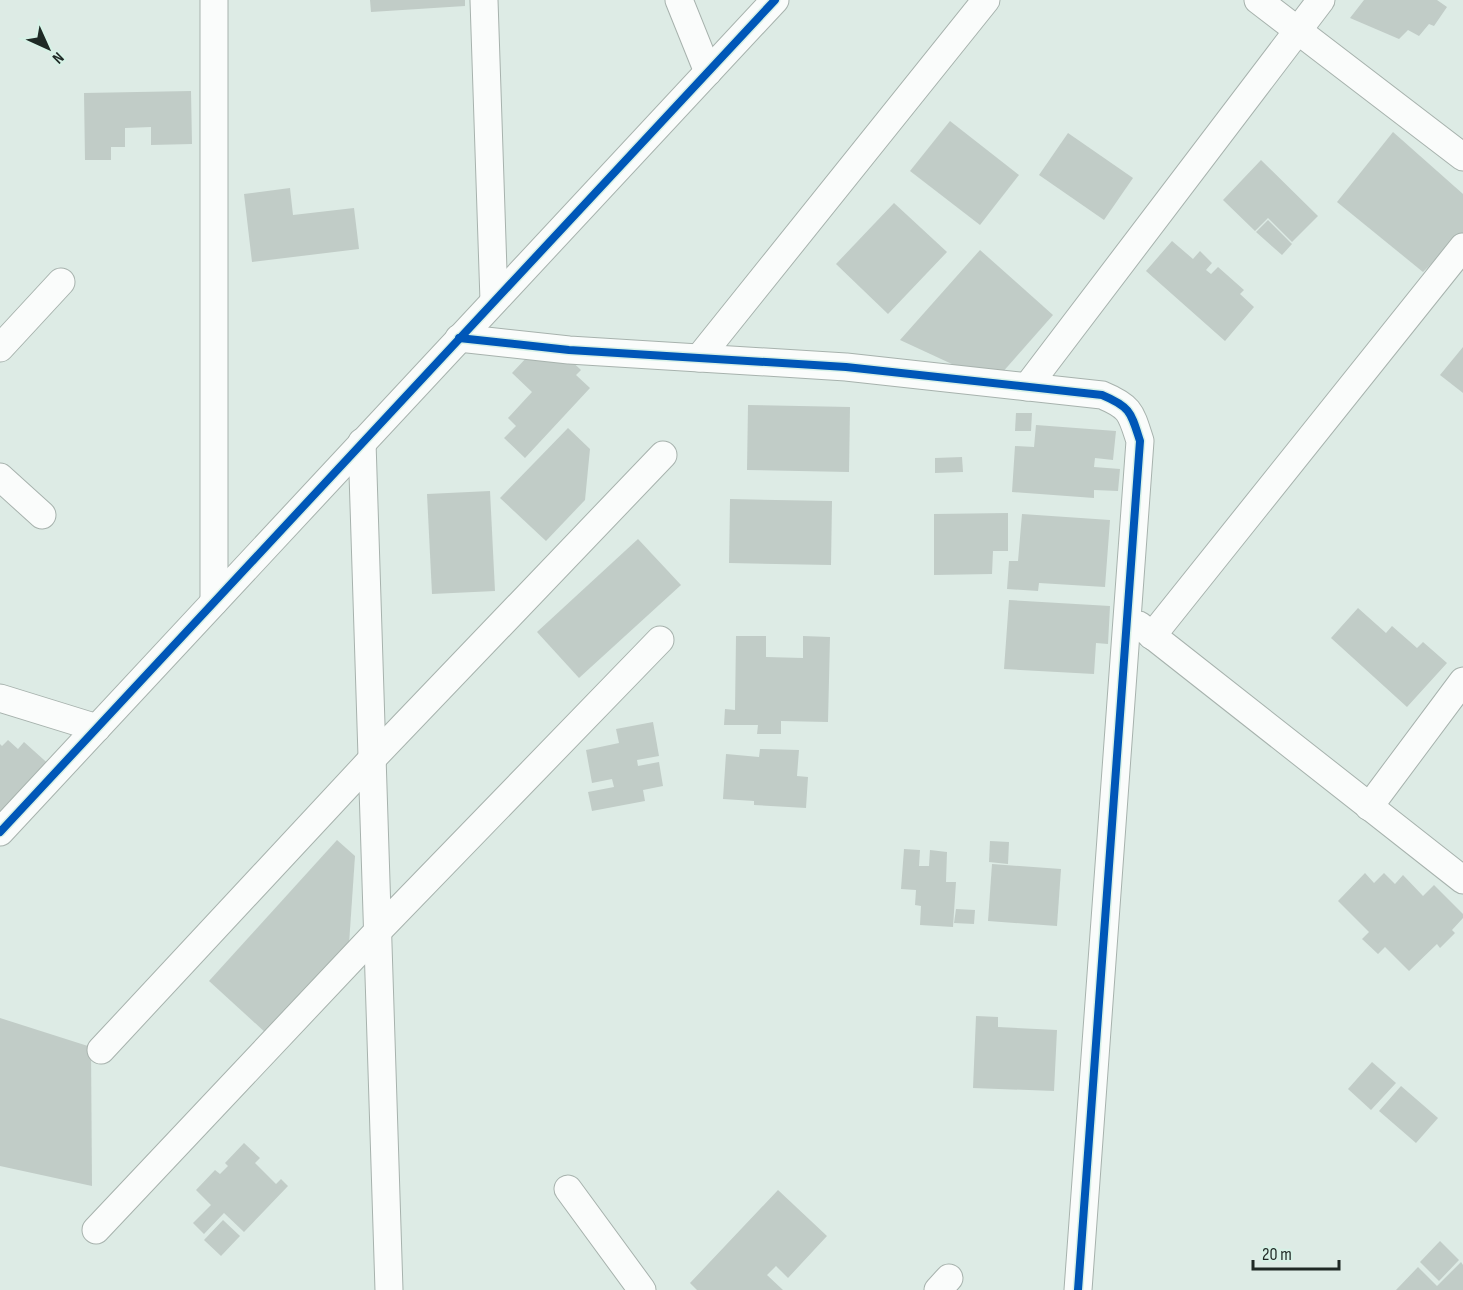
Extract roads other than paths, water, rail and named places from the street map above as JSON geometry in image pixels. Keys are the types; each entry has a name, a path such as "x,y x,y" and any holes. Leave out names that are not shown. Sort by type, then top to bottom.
{"street":[{"path":"214,0 214,602"},
{"path":"484,0 494,301"},
{"path":"679,0 708,72"},
{"path":"0,832 775,0"},
{"path":"699,358 987,0"},
{"path":"1258,0 1463,157"},
{"path":"1027,387 1321,0"},
{"path":"1152,636 1463,247"},
{"path":"0,348 61,282"},
{"path":"459,338 569,350 846,367 1102,395 1122,403 1133,418 1140,441 1078,1290"},
{"path":"362,442 389,1290"},
{"path":"101,1050 372,759 663,455"},
{"path":"0,477 42,515"},
{"path":"1127,616 1463,880"},
{"path":"96,1230 378,931 660,640"},
{"path":"1370,807 1463,681"},
{"path":"0,698 97,728"},
{"path":"568,1189 642,1290"}]}
